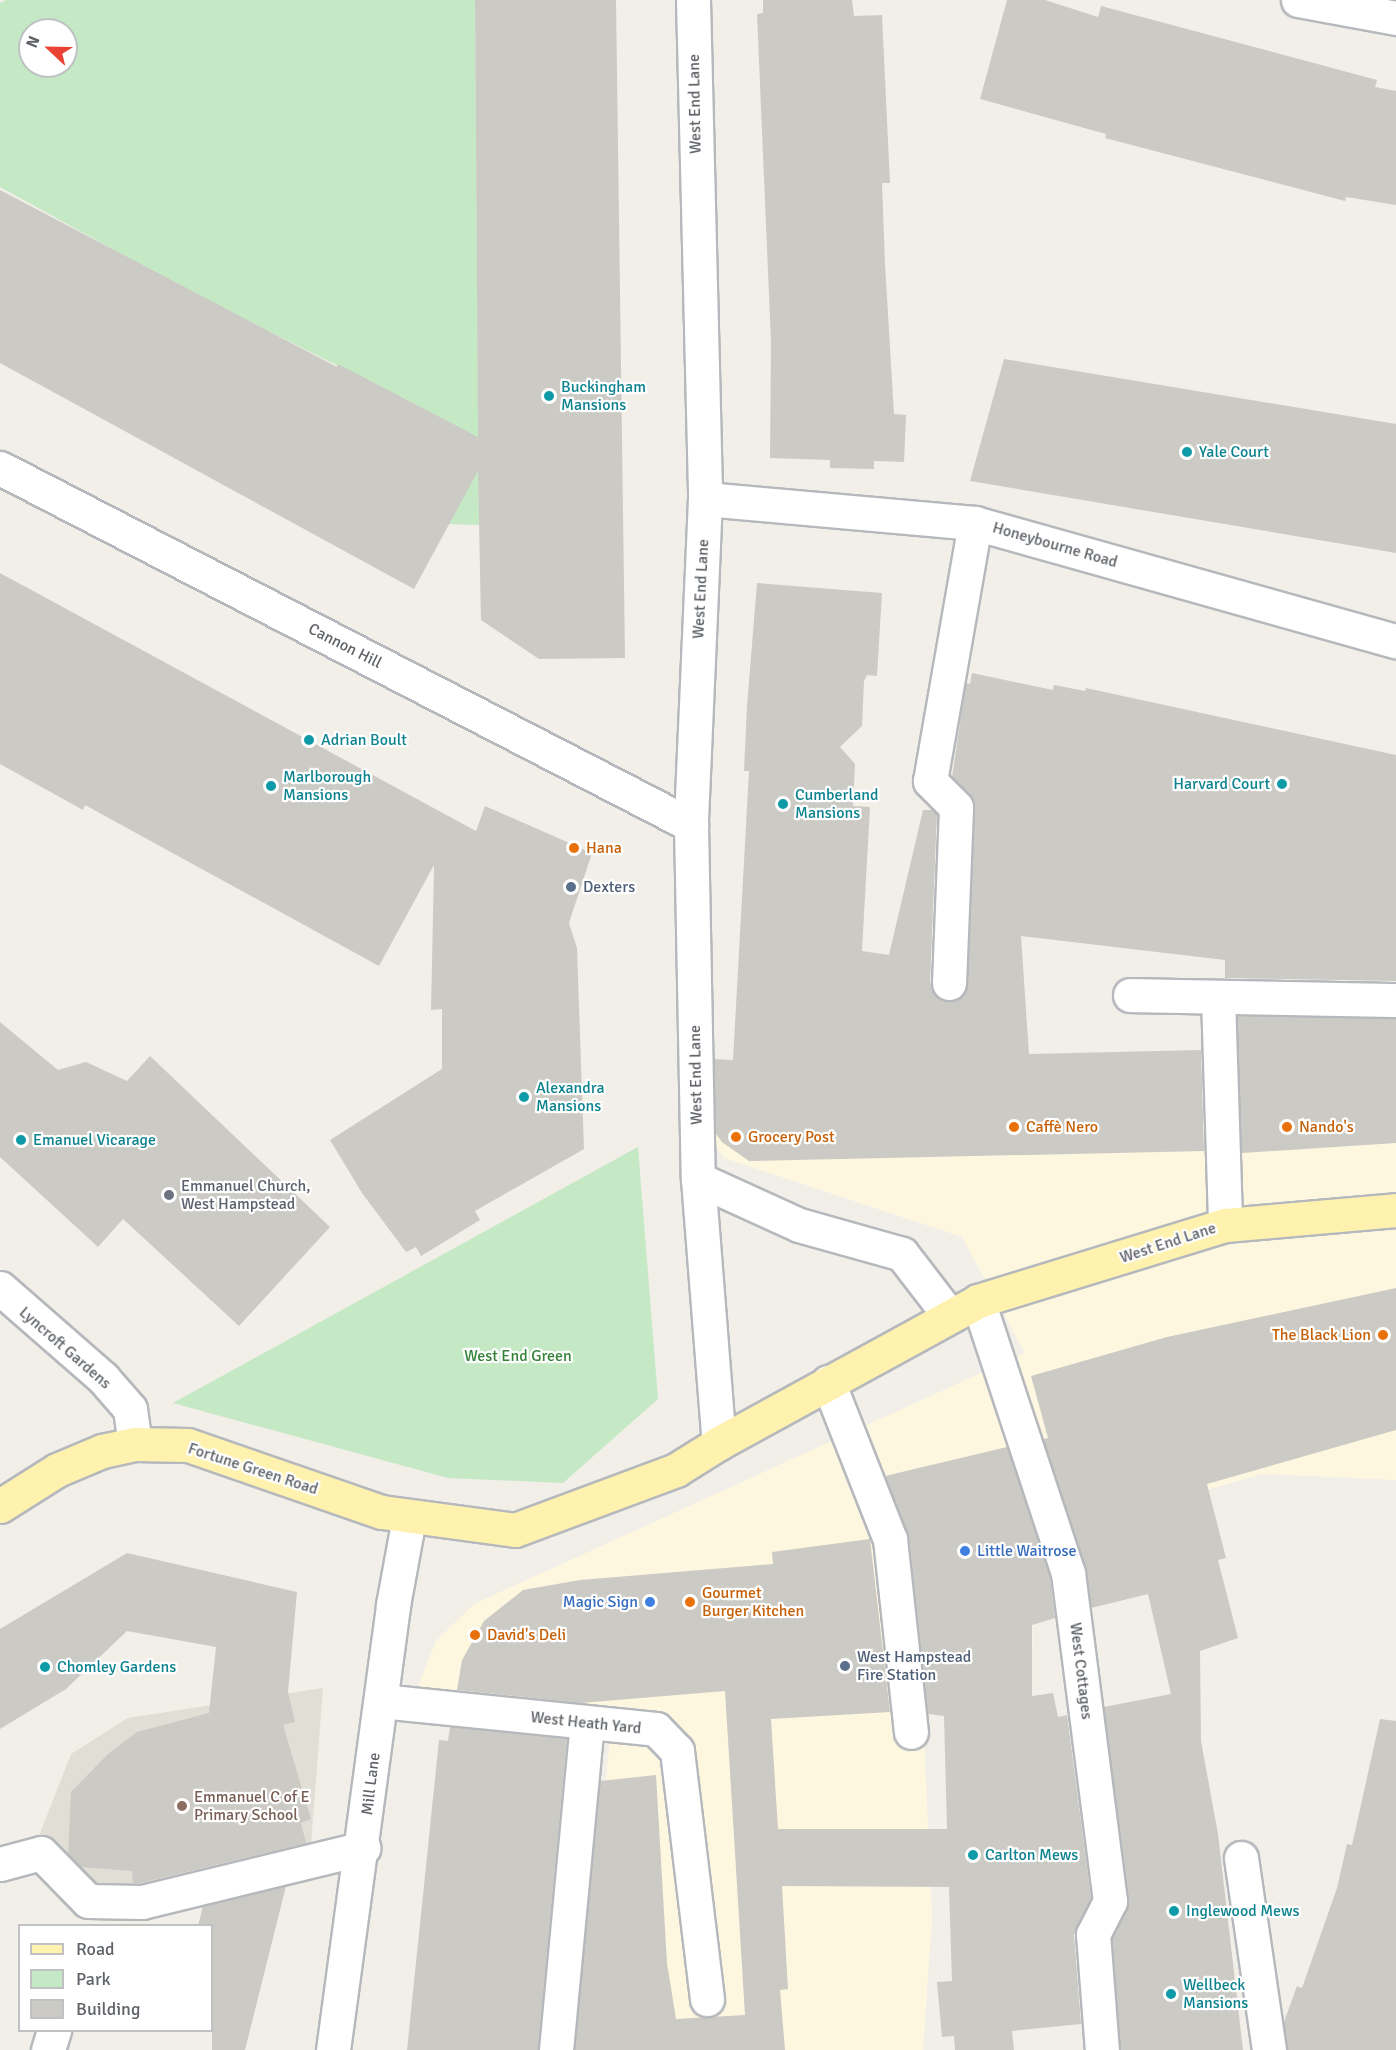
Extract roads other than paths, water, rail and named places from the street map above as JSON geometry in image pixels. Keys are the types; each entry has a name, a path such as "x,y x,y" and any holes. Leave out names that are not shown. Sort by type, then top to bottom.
{"main road":[{"name":"West End Lane","path":"409,1518 515,1530 676,1470 719,1443 828,1382 978,1301 1032,1288 1225,1225 1396,1210"},
{"name":"Fortune Green Road","path":"0,1506 57,1470 102,1451 135,1444 188,1445 409,1518"}],"street":[{"name":"West End Lane","path":"693,0 705,499 691,825 698,1179 719,1443"},
{"path":"1298,0 1396,18"},
{"name":"Cannon Hill","path":"0,468 691,825"},
{"name":"Honeybourne Road","path":"705,499 975,523 1396,641"},
{"path":"949,983 956,807 930,782 975,523"},
{"path":"1130,995 1396,1000"},
{"path":"1218,998 1225,1225"},
{"path":"698,1179 799,1225 902,1254 949,1315"},
{"name":"Lyncroft Gardens","path":"0,1288 110,1386 130,1409 135,1444"},
{"name":"West Cottages","path":"978,1301 1068,1573 1110,1901 1093,1934 1102,2050"},
{"path":"828,1382 890,1539 911,1732"},
{"name":"Mill Lane","path":"333,2050 363,1848 393,1605 409,1518"},
{"name":"West Heath Yard","path":"381,1701 587,1724 656,1729 677,1751 706,1999"},
{"path":"556,2050 587,1724"},
{"path":"0,1864 41,1853 85,1913 142,1902 363,1848"},
{"path":"1241,1858 1269,2050"},
{"path":"48,2050 54,2032"}],"place":[{"name":"Buckingham Mansions","path":"549,396"},
{"name":"Yale Court","path":"1187,452"},
{"name":"Adrian Boult","path":"309,740"},
{"name":"Harvard Court","path":"1282,784"},
{"name":"Marlborough Mansions","path":"271,786"},
{"name":"Cumberland Mansions","path":"783,804"},
{"name":"Hana","path":"574,848"},
{"name":"Dexters","path":"571,887"},
{"name":"Alexandra Mansions","path":"524,1097"},
{"name":"Caffè Nero","path":"1014,1127"},
{"name":"Nando's","path":"1287,1127"},
{"name":"Grocery Post","path":"736,1137"},
{"name":"Emanuel Vicarage","path":"21,1140"},
{"name":"Emmanuel Church, West Hampstead","path":"169,1195"},
{"name":"The Black Lion","path":"1383,1335"},
{"name":"Little Waitrose","path":"965,1551"},
{"name":"Magic Sign","path":"650,1602"},
{"name":"Gourmet Burger Kitchen","path":"690,1602"},
{"name":"David's Deli","path":"475,1635"},
{"name":"West Hampstead Fire Station","path":"845,1666"},
{"name":"Chomley Gardens","path":"45,1667"},
{"name":"Emmanuel C of E Primary School","path":"182,1806"},
{"name":"Carlton Mews","path":"973,1855"},
{"name":"Inglewood Mews","path":"1174,1911"},
{"name":"Wellbeck Mansions","path":"1171,1994"}],"park label":[{"name":"West End Green","path":"518,1356"}]}
